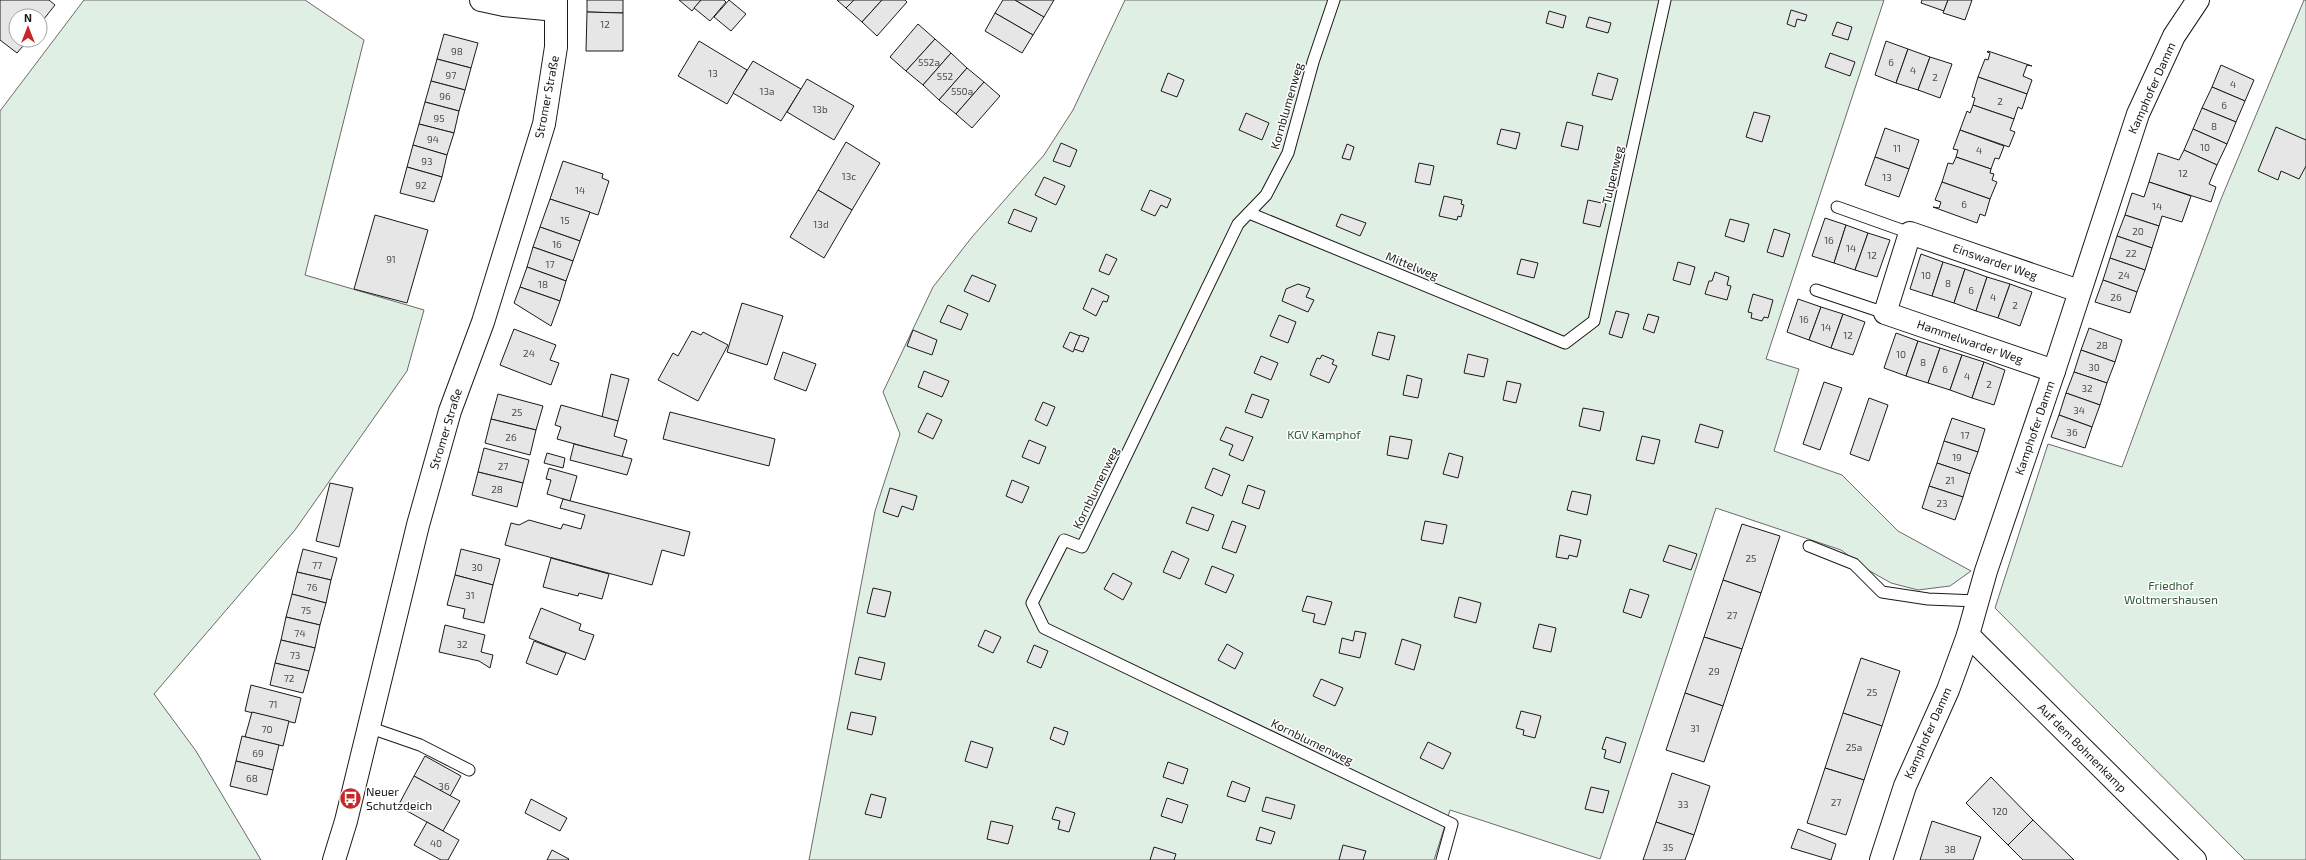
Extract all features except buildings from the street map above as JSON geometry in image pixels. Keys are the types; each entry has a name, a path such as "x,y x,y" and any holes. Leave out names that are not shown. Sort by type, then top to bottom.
{"street":[{"path":"481,0 504,5 556,5"},
{"name":"Kamphofer Damm","path":"1881,860 1905,786 1948,690 1968,636 1977,601 2138,114 2174,36 2198,0"},
{"name":"Stromer Straße","path":"334,860 346,821 418,525 450,411 483,322 544,124 556,47 556,5"},
{"path":"1885,313 1910,233"},
{"name":"Einswarder Weg","path":"1910,233 2080,291"},
{"name":"Hammelwarder Weg","path":"1885,313 2054,371"},
{"name":"Auf dem Bohnenkamp","path":"1968,636 2195,860"}],"lane":[{"name":"Kornblumenweg","path":"1334,0 1314,62 1288,153 1266,195 1238,224 1082,547 1064,540 1032,603 1044,628 1452,824 1442,860"},
{"name":"Tulpenweg","path":"1565,343 1594,321 1665,0"},
{"path":"1836,207 1910,233"},
{"name":"Mittelweg","path":"1249,213 1565,343"},
{"path":"1816,290 1885,313"},
{"path":"1809,546 1854,564 1882,592 1928,599 1977,601"},
{"path":"368,727 420,745 468,770"}],"green space":[{"path":"84,0 305,0 364,40 305,275 424,310 407,371 295,530 154,694 196,751 261,860 0,860 0,111"},
{"name":"KGV Kamphof","path":"1125,0 1884,0 1766,359 1799,369 1774,451 1842,475 1898,531 1971,571 1950,586 1918,590 1891,583 1868,570 1841,550 1716,508 1600,859 1450,810 1434,860 809,860 875,511 900,434 883,392 933,287 972,237 1044,155 1073,110"},
{"name":"Friedhof Woltmershausen","path":"2304,0 2306,0 2306,860 2245,860 1995,608 2048,444 2122,467 2221,199"}],"place":[{"name":"Neuer Schutzdeich","path":"350,799"}]}
